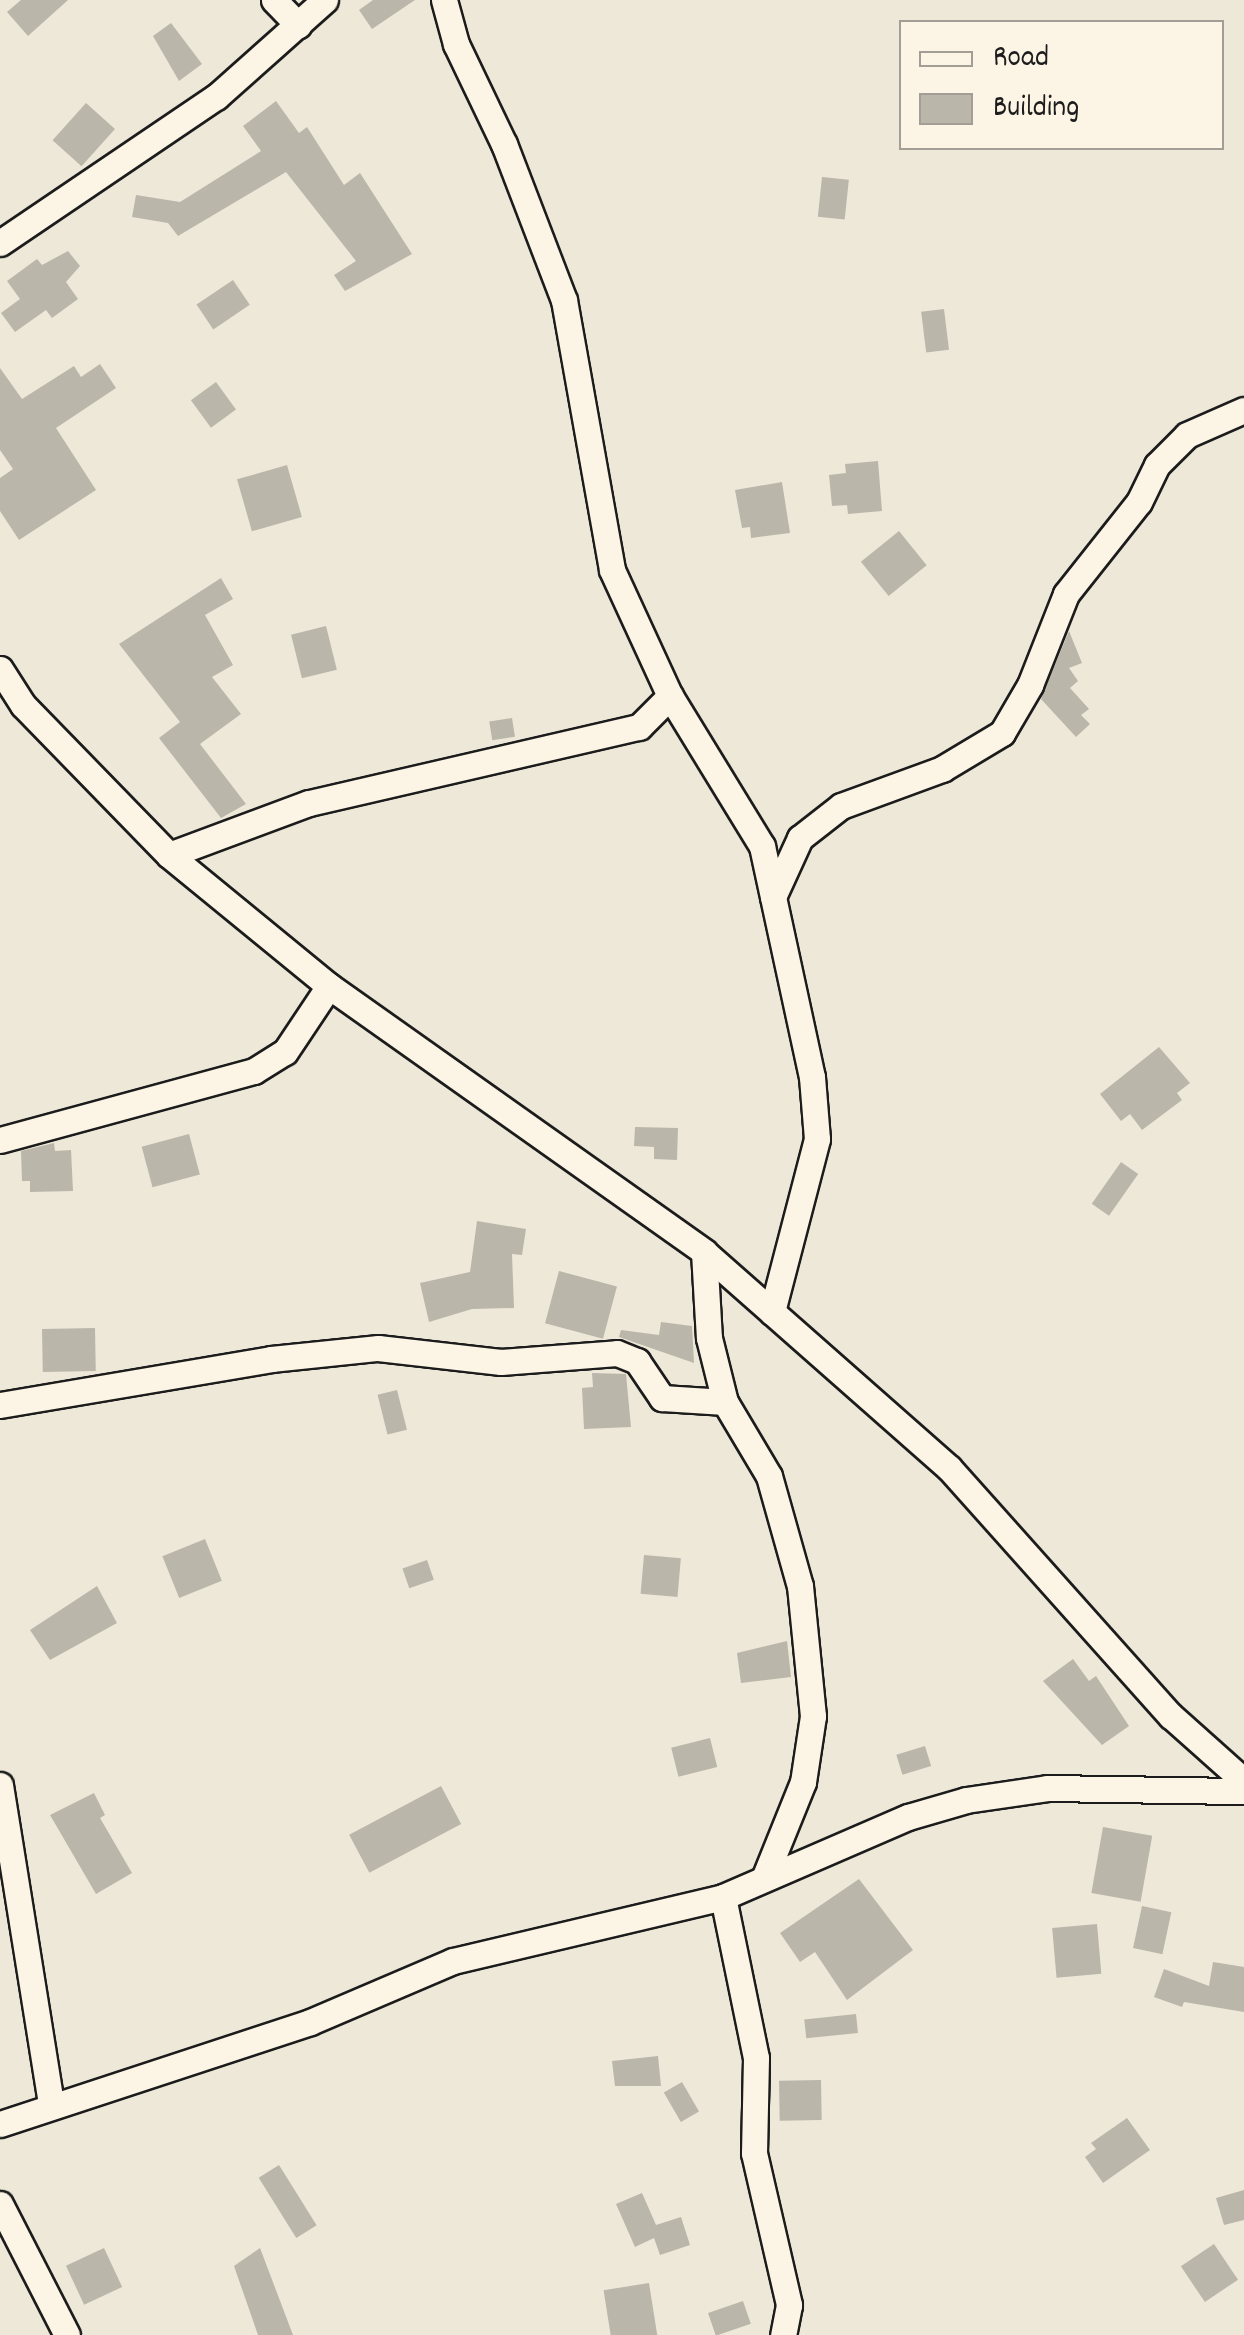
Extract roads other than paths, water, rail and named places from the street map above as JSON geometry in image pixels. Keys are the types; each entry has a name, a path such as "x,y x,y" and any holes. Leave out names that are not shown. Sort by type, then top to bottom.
{"street":[{"path":"274,0 298,26"},
{"path":"0,243 216,97 325,0"},
{"path":"444,0 456,44 504,144 564,300 608,558 670,696 751,824 773,897 812,1077 817,1138 772,1312"},
{"path":"773,897 800,838 841,806 942,769 1002,733 1030,685 1066,594 1139,502 1157,464 1187,435 1244,410"},
{"path":"0,669 23,705 169,855 329,986 704,1252 949,1468 1171,1716 1244,1780"},
{"path":"169,855 309,804 639,727 670,696"},
{"path":"0,1140 254,1071 285,1052 329,986"},
{"path":"704,1252 709,1338 725,1402 777,1499 800,1586 812,1716 802,1782 765,1876"},
{"path":"0,1404 271,1359 378,1348 501,1362 616,1354 637,1361 662,1398 725,1402"},
{"path":"0,1785 51,2105"},
{"path":"0,2124 310,2022 453,1960 723,1896 908,1817 1004,1791 1244,1791"},
{"path":"723,1896 756,2058 756,2164 785,2284 786,2332"},
{"path":"0,2204 67,2335"}]}
